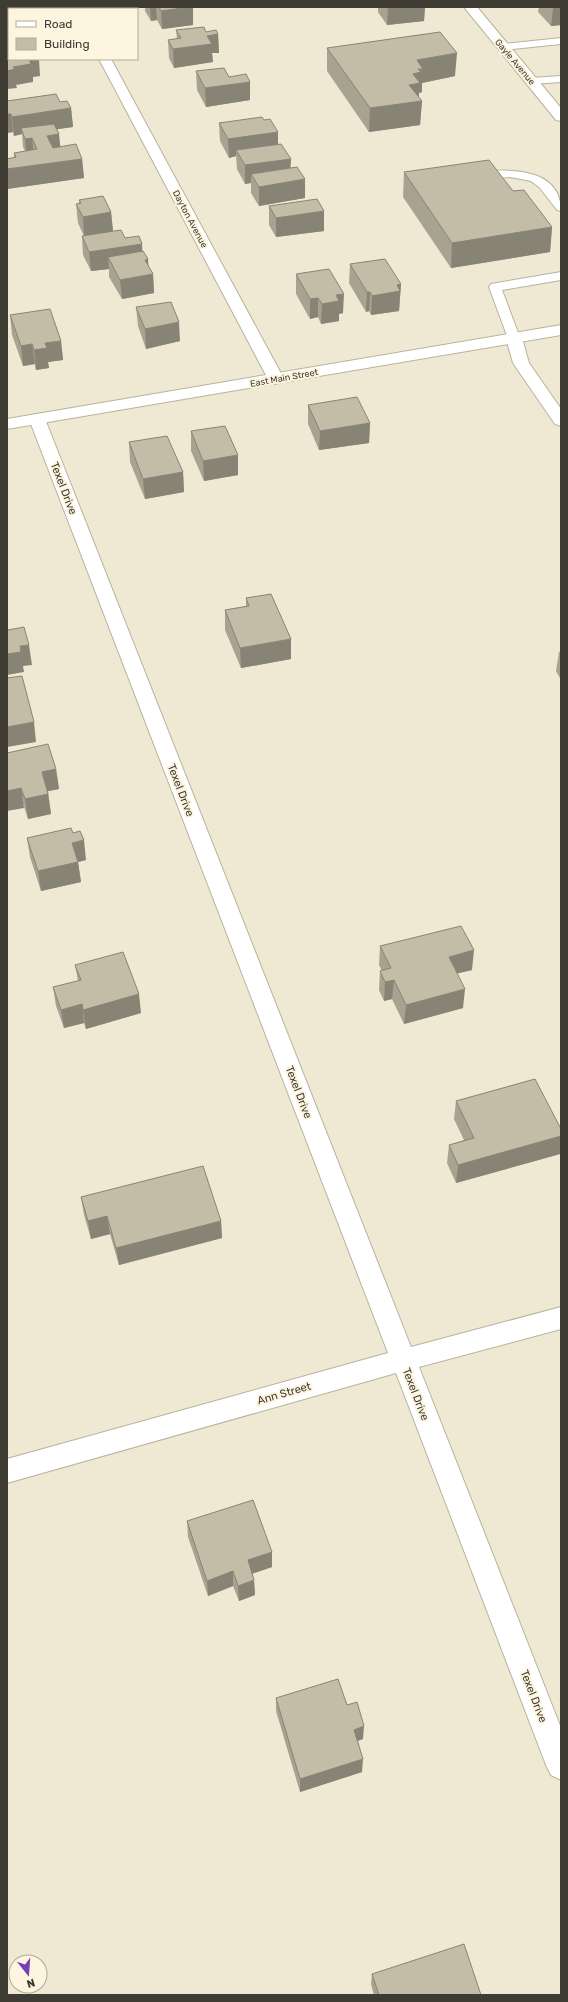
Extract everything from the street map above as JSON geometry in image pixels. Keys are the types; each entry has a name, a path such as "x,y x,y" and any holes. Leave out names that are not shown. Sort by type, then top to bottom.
{"street":[{"name":"Gayle Avenue","path":"470,7 561,117"},
{"name":"Dayton Avenue","path":"106,60 276,379"},
{"name":"East Main Street","path":"7,424 561,330"},
{"path":"514,338 521,363 561,421"},
{"name":"Texel Drive","path":"37,419 561,1765"},
{"name":"Ann Street","path":"7,1471 403,1360 561,1318"}],"lane":[{"path":"503,46 561,41"},
{"path":"531,81 561,78"},
{"path":"463,179 502,173 524,176 542,182 561,207"},
{"path":"514,338 495,288 561,276"}],"building":[{"path":"159,7 189,7 161,11"},
{"path":"7,12 8,12 8,26"},
{"path":"204,27 206,32 216,30 218,34 207,36 212,44 173,49 168,40 181,38 176,30"},
{"path":"7,31 8,31 8,45"},
{"path":"440,32 457,53 417,60 423,69 418,69 421,72 413,74 420,83 409,85 422,101 370,108 327,48"},
{"path":"7,53 8,60 29,60 31,64 13,67 15,69 7,71"},
{"path":"224,68 229,77 246,74 250,82 205,88 196,71"},
{"path":"56,94 60,102 67,101 71,108 12,117 11,114 7,114 7,101"},
{"path":"262,117 264,120 270,119 278,132 228,139 219,123"},
{"path":"54,124 59,134 47,136 53,148 76,144 82,159 7,169 7,159 16,157 14,153 37,149 32,138 25,139 21,128"},
{"path":"281,144 291,159 245,165 236,150"},
{"path":"489,160 513,191 524,190 552,227 452,243 404,172"},
{"path":"297,167 305,179 259,187 251,174"},
{"path":"103,196 111,212 83,217 76,204 81,203 79,200"},
{"path":"317,199 324,211 276,218 269,206"},
{"path":"121,230 125,238 139,236 142,244 89,252 82,236"},
{"path":"143,251 148,259 145,260 153,274 120,280 108,257"},
{"path":"385,259 401,284 397,285 400,291 372,296 370,292 367,292 350,264"},
{"path":"329,269 344,294 336,295 339,301 322,304 318,298 310,299 296,274"},
{"path":"171,302 179,322 145,329 136,307"},
{"path":"50,309 61,341 45,343 47,348 34,350 32,344 21,346 10,315"},
{"path":"357,397 370,423 320,431 308,405"},
{"path":"225,426 238,455 203,461 191,431"},
{"path":"167,436 183,472 143,479 129,442"},
{"path":"271,594 291,639 240,648 225,610 249,606 246,598"},
{"path":"7,627 8,630 24,627 29,645 20,646 21,652 7,654"},
{"path":"22,676 34,722 7,727 7,678"},
{"path":"48,744 56,769 42,772 48,794 25,799 21,788 7,791 7,753"},
{"path":"71,828 73,833 80,831 84,840 72,843 78,862 38,871 27,838"},
{"path":"461,926 474,950 449,957 465,989 406,1005 394,980 385,982 380,971 391,968 380,946"},
{"path":"123,952 139,994 83,1010 82,1004 61,1010 53,987 81,980 75,965"},
{"path":"535,1079 561,1129 561,1136 458,1165 449,1145 474,1138 456,1101"},
{"path":"203,1166 221,1221 116,1248 107,1216 88,1221 81,1197"},
{"path":"253,1500 272,1552 248,1560 254,1580 238,1586 233,1571 207,1581 187,1521"},
{"path":"338,1679 347,1705 357,1702 364,1726 354,1730 363,1759 300,1779 276,1698"},
{"path":"464,1944 481,1995 379,1995 372,1974"}]}
